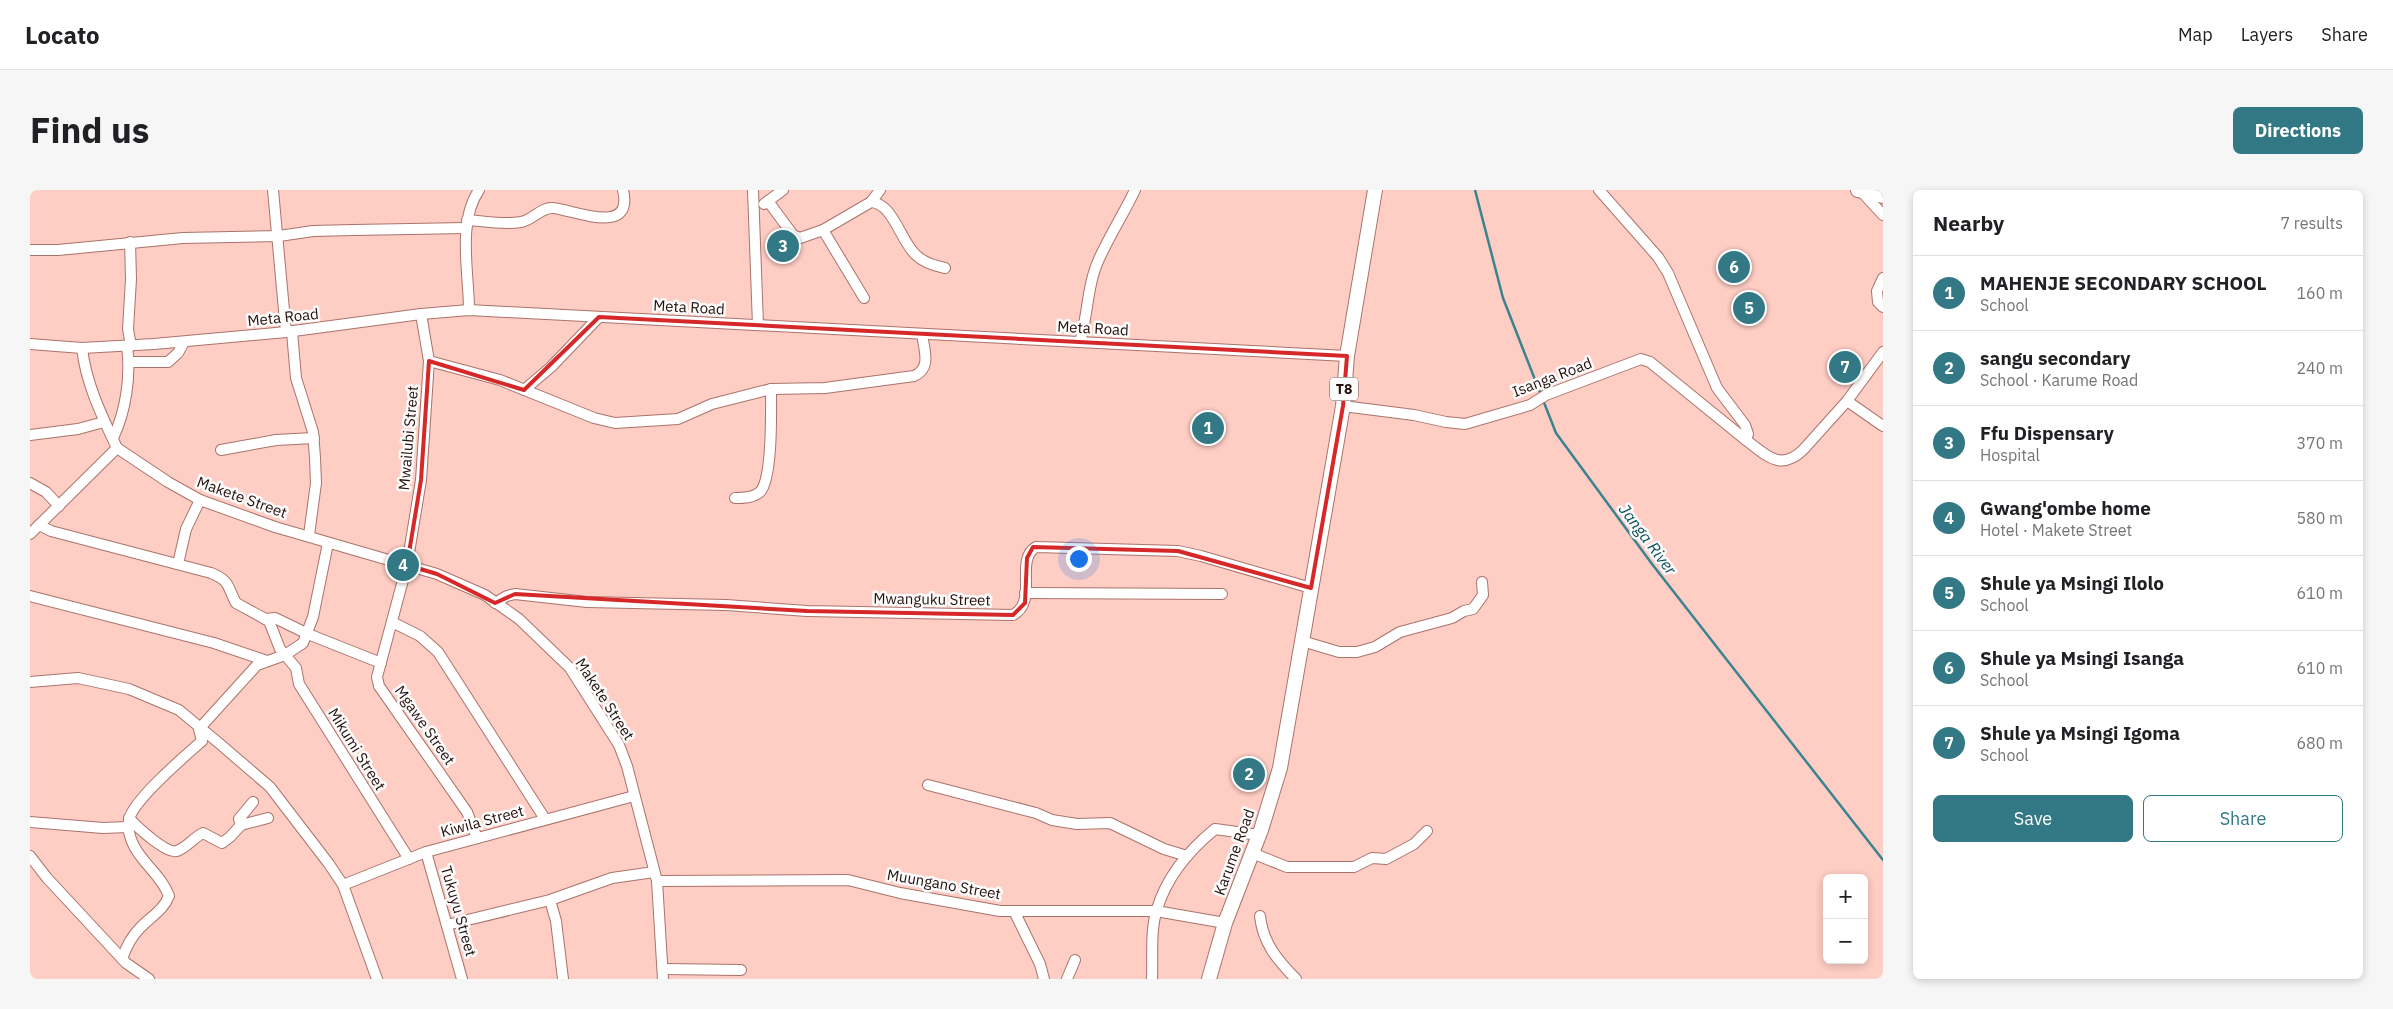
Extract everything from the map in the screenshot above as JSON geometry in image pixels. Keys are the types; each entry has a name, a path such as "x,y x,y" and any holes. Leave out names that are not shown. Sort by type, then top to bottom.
{"highway":[{"name":"T8","path":"1311,588 1343,406 1347,356 1375,190"},
{"path":"1859,191 1883,196"},
{"name":"Karume Road","path":"1209,979 1225,923 1259,835 1280,768 1311,588"}],"street":[{"path":"274,190 279,236 280,282 296,378 314,438 316,483 309,535"},
{"path":"469,310 466,224 469,207 479,190"},
{"path":"30,250 58,250 183,238 279,236 330,231 520,222 531,219 546,209 552,208 587,218 610,216 623,210 625,207 623,190"},
{"path":"753,190 758,325"},
{"path":"754,209 768,202 783,190"},
{"path":"768,202 797,238 823,230 872,202 880,190"},
{"path":"1080,342 1085,325 1089,292 1099,259 1135,190"},
{"path":"1599,190 1658,257 1668,273 1717,388 1745,425 1748,434 1746,440 1778,461 1796,456 1847,400 1883,352"},
{"path":"1859,191 1883,215"},
{"path":"872,202 882,204 916,256 932,265 945,268"},
{"path":"823,230 864,298"},
{"path":"30,534 59,506 115,443 122,418 129,362 130,242"},
{"path":"1883,278 1877,292 1878,302 1883,307"},
{"name":"Meta Road","path":"30,344 82,348 184,342 289,332 421,314 469,310 1347,356"},
{"name":"Mwailubi Street","path":"407,565 421,480 429,361 421,314"},
{"path":"524,390 551,367 599,317"},
{"path":"429,361 500,380 594,418 615,423 631,424 678,419 712,404 770,389 825,388 914,376 922,372 926,366 922,334"},
{"path":"129,362 168,362 178,353 184,342"},
{"path":"82,348 84,370 104,422 115,443"},
{"name":"Isanga Road","path":"1343,406 1414,414 1446,422 1465,424 1530,405 1546,395 1641,359 1650,362 1746,440"},
{"path":"735,498 752,497 759,493 765,483 772,413 770,389"},
{"path":"1847,400 1883,426"},
{"path":"30,434 78,428 104,422"},
{"path":"221,450 276,440 314,438"},
{"name":"Makete Street","path":"115,443 168,482 200,500 275,527 309,535 328,543 437,574 485,596 519,619 570,668 619,745 627,766 655,877 663,974"},
{"path":"30,483 46,492 59,506"},
{"path":"178,564 186,529 200,500"},
{"path":"39,525 51,531 212,573 224,579 229,585 236,603 265,619 275,618 308,634 380,663"},
{"path":"199,729 258,665 285,655 303,643 308,634 328,543"},
{"name":"Mwanguku Street","path":"496,603 507,596 515,594 587,602 726,605 807,611 1014,615 1025,603 1028,558 1031,550 1036,547 1178,552 1201,556 1311,588"},
{"name":"Mgawe Street","path":"407,565 380,663 377,677 379,686 467,812 477,838"},
{"path":"1302,641 1345,653 1371,648 1400,632 1452,618 1464,611 1474,609 1483,595 1482,582"},
{"path":"1025,593 1222,594"},
{"path":"30,596 214,643 267,661"},
{"name":"Mikumi Street","path":"265,619 272,626 276,641 296,668 302,689 409,858"},
{"path":"392,622 420,636 438,652 545,820"},
{"path":"30,682 78,678 129,689 179,710 199,729 270,787 292,814 343,885 377,979"},
{"path":"30,822 103,828 129,822 156,782 202,740 199,729"},
{"path":"928,785 1036,813 1052,820 1077,824 1110,822 1164,849 1187,856"},
{"name":"Kiwila Street","path":"343,885 426,852 634,796"},
{"path":"241,825 239,818 253,802"},
{"path":"129,822 173,852 184,848 203,833 223,843 241,825 268,818"},
{"path":"122,959 128,944 139,929 162,909 169,896 166,887 134,847 129,822"},
{"path":"1152,979 1156,911 1171,875 1196,845 1215,829 1259,835"},
{"path":"1252,853 1287,867 1354,867 1372,858 1386,859 1414,844 1427,831"},
{"name":"Tukuyu Street","path":"426,852 462,979"},
{"path":"30,856 47,878 122,959 138,975 149,979"},
{"name":"Muungano Street","path":"447,925 550,900 612,878 655,877 848,880 966,906 1014,911 1156,911 1225,923"},
{"path":"550,900 556,921 563,979"},
{"path":"1014,911 1040,964 1044,979"},
{"path":"1260,916 1265,940 1272,952 1296,979"},
{"path":"1067,979 1075,960"},
{"path":"663,974 741,970"}],"highlighted area":[{"path":"599,317 1347,356 1343,406 1311,588 1178,551 1033,547 1027,558 1025,603 1013,615 807,611 515,594 495,603 437,574 407,565 421,480 429,361 524,390"}],"waterway":[{"name":"Janga River","path":"1475,190 1503,298 1541,395"},
{"name":"Janga River","path":"1543,400 1556,433 1652,564 1883,860"}],"place":[{"name":"Ffu Dispensary","path":"783,246"},
{"name":"Shule ya Msingi Isanga","path":"1734,267"},
{"name":"Shule ya Msingi Ilolo","path":"1749,308"},
{"name":"Shule ya Msingi Igoma","path":"1845,367"},
{"name":"MAHENJE SECONDARY SCHOOL","path":"1208,428"},
{"name":"Gwang'ombe home","path":"403,565"},
{"name":"sangu secondary","path":"1249,774"}]}
